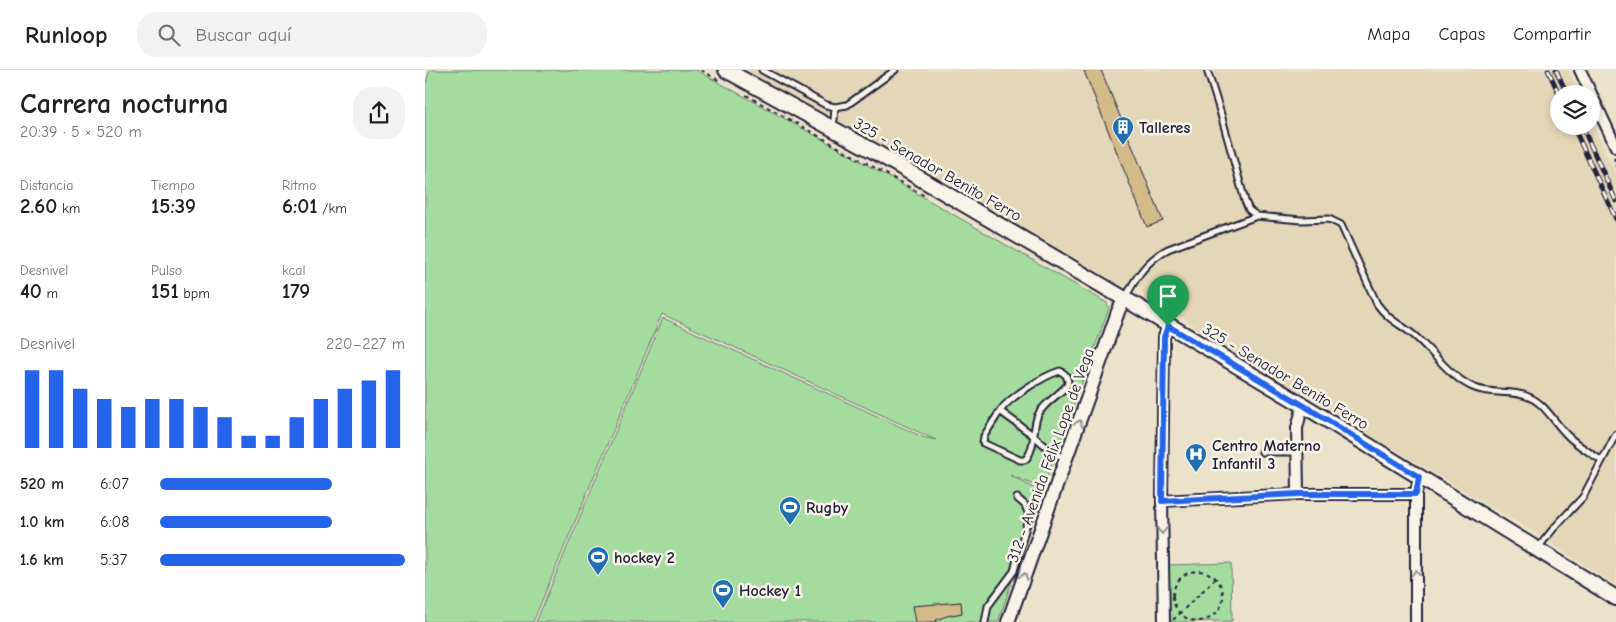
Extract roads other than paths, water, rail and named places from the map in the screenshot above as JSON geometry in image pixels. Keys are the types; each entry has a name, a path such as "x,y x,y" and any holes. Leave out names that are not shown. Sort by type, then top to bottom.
{"main road":[{"name":"325 - Senador Benito Ferro","path":"726,70 877,153 1125,299 1303,405 1616,598"}],"street":[{"path":"1580,70 1616,147"},
{"name":"312 - Avenida Félix Lope de Vega","path":"1008,622 1119,309 1125,299"},
{"path":"1164,622 1162,501 1164,337 1168,326"},
{"path":"1298,494 1297,428 1303,405"},
{"path":"1416,622 1416,494 1419,477"},
{"path":"1162,501 1298,494 1416,494"}],"lane":[{"path":"762,70 826,105 835,107 847,105 895,70"},
{"path":"1207,70 1221,111 1245,201 1249,210 1257,216"},
{"path":"831,127 834,120 835,107"},
{"path":"1125,299 1130,288 1149,262 1168,248 1257,216 1301,220 1329,219 1335,221 1341,225 1377,304 1385,314 1416,336 1460,378 1476,388 1531,397 1543,406 1555,424 1569,438 1602,461"},
{"path":"1059,371 1065,373 1068,378 1068,384 1039,412 1034,436 1025,460 1020,460 983,442 984,436 1000,411 1011,399 1050,375 1059,371"},
{"path":"1000,411 1053,452 1066,458"},
{"path":"1537,549 1583,497 1616,434"},
{"path":"1262,452 1296,452"},
{"path":"985,622 989,606 1014,571 1029,515 1028,509 1017,498"}],"railway":[{"path":"1548,70 1555,85"},
{"path":"1556,70 1563,85"},
{"path":"1577,135 1616,219"},
{"path":"1586,135 1616,201"}],"place":[{"name":"Talleres","path":"1123,146"},
{"name":"Centro Materno Infantil 3","path":"1196,473"},
{"name":"Rugby","path":"790,526"},
{"name":"hockey 2","path":"598,576"},
{"name":"Hockey 1","path":"723,609"}]}
